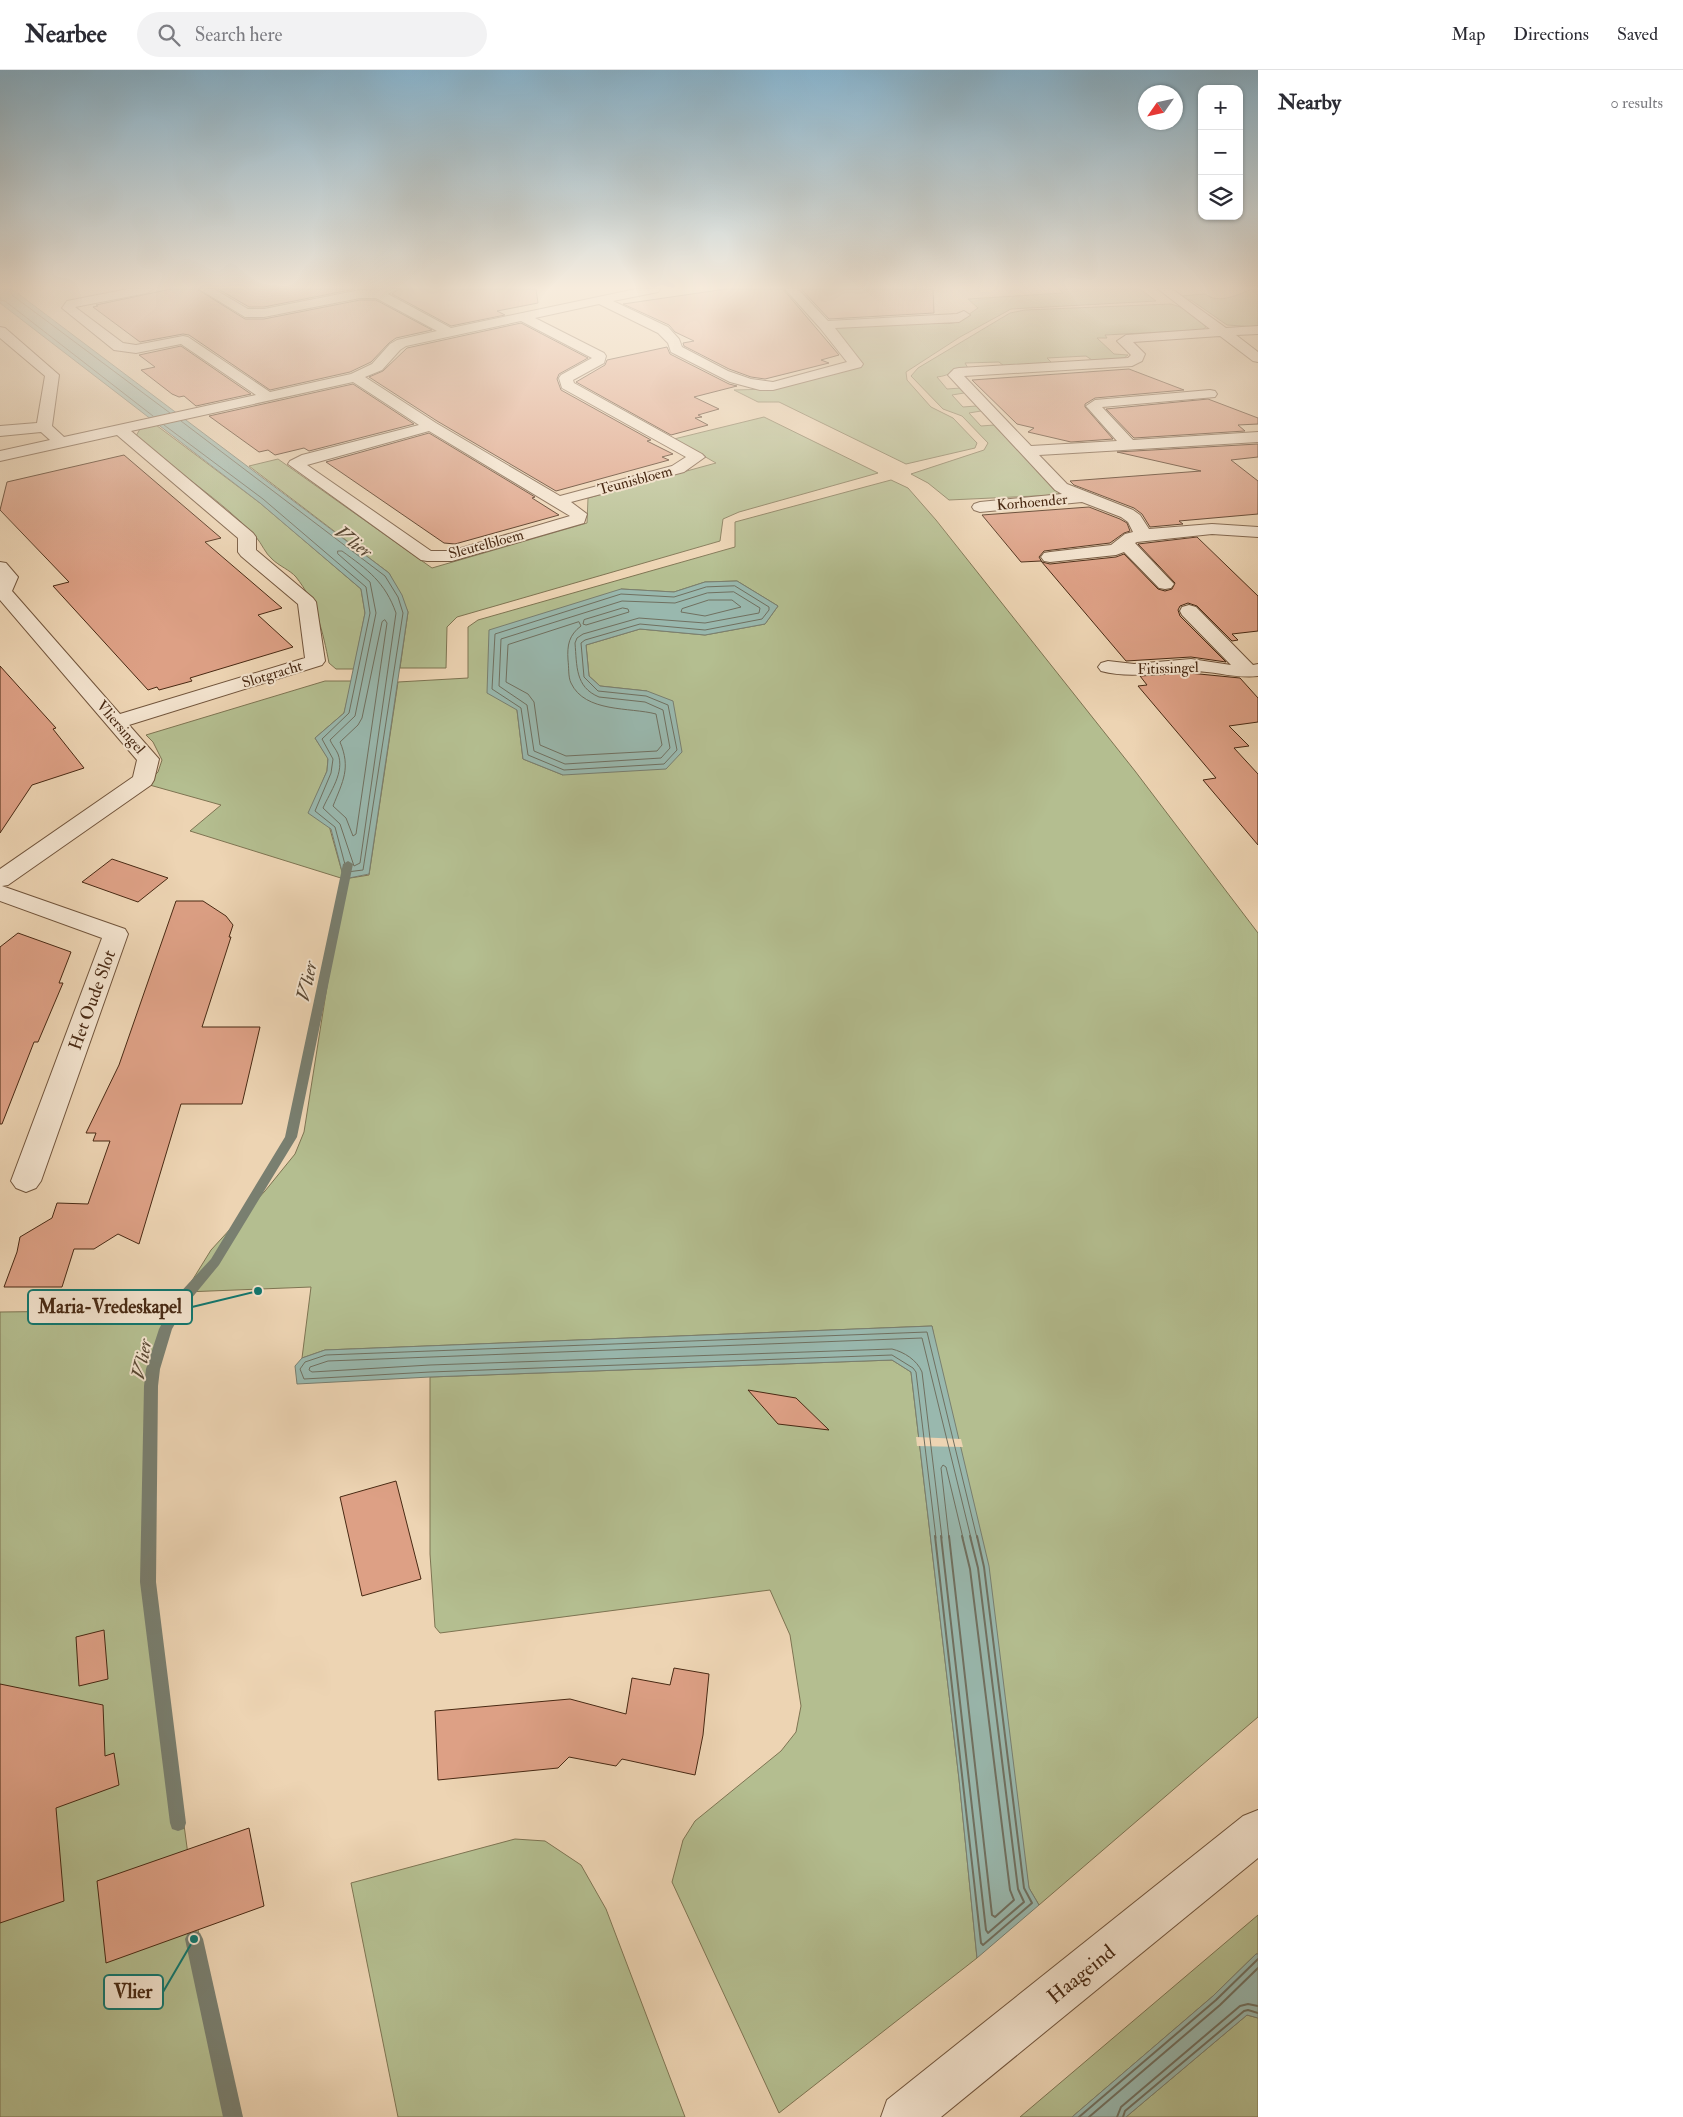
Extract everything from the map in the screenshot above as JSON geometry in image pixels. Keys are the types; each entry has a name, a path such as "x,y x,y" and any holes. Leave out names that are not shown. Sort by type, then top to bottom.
{"street":[{"path":"44,427 51,385"},
{"path":"250,385 267,396"},
{"path":"0,456 320,385"},
{"name":"Sleutelbloem","path":"367,385 431,426 579,514 578,519 452,556 427,556 296,464 308,458 431,426"},
{"name":"Teunisbloem","path":"558,501 678,469 697,457 567,385"},
{"path":"754,385 779,385"},
{"name":"Korhoender","path":"963,385 1061,487 1084,498 1100,501 1131,515 1141,526 1143,535"},
{"path":"1129,444 1094,406 1100,402 1210,394"},
{"path":"0,431 44,427 61,442"},
{"name":"Slotgracht","path":"116,722 315,661 307,602 247,552 247,537 119,429"},
{"path":"1027,451 1258,436"},
{"path":"118,448 136,444"},
{"name":"Korhoender","path":"980,507 1084,498"},
{"path":"1050,557 1116,550 1132,538 1143,535 1212,529 1258,532"},
{"path":"1125,543 1165,584"},
{"name":"Vliersingel","path":"0,567 9,577 3,592 9,612 116,722 148,759 143,780 0,880"},
{"path":"1190,611 1250,671 1258,691"},
{"name":"Fitissingel","path":"1108,667 1134,670 1191,665 1250,671"},
{"name":"Het Oude Slot","path":"0,893 116,934 26,1181"},
{"name":"Haageind","path":"904,2117 1254,1843"}],"green space":[{"path":"788,385 911,385 931,407 953,418 977,443 975,448 906,464 779,402 758,402 734,390 771,389"},
{"path":"919,385 943,385 947,389 961,388 964,393 952,395 963,407 976,406 981,411 969,413 981,426 994,425 1021,454 1026,455 1060,492 1057,495 949,500 928,483 911,474 984,450 988,443 962,416 943,409"},
{"path":"764,417 878,473 739,512 723,519 720,541 457,617 447,627 446,668 400,668 408,612 389,573 249,466 278,459 432,568 587,523 588,498 716,463 674,439"},
{"path":"156,425 260,503 361,589 365,613 354,669 336,669 329,663 314,607 296,577 270,557 256,537 228,510 136,436 140,429"},
{"path":"891,480 908,488 936,520 1135,771 1258,933 1258,1717 1039,1905 1029,1888 932,1326 325,1350 302,1358 311,1287 185,1292 211,1250 265,1191 295,1154 304,1132 344,879 369,875 398,682 468,678 468,627 478,620 735,547 735,522","holes":["737,581 778,606 765,624 705,635 640,629 586,645 589,676 600,686 647,691 563,775 523,759 517,710 621,589 674,592 705,582"]},
{"path":"325,681 352,681 344,713 315,738 328,758 327,771 319,790 344,879 190,831 221,805 146,784 158,772 162,760 153,742 146,735"},
{"path":"177,1310 167,1335 156,1374 153,1573 173,1743 200,1944 239,2117 0,2117 0,1312"},
{"path":"892,1360 911,1372 959,1779 977,1958 779,2113 672,1882 683,1840 695,1821 781,1751 796,1732 801,1706 790,1635 770,1590 440,1633 435,1627 430,1554 430,1377"},
{"path":"515,1839 545,1841 581,1865 606,1909 685,2117 398,2117 351,1883"},
{"path":"1258,1915 1258,1954 1213,1996 1072,2117 1020,2117"},
{"path":"1247,2015 1258,2018 1258,2117 1126,2117"}],"water":[{"path":"106,385 139,385 389,573 402,595 408,612 369,874 344,879 331,829 308,813 327,771 328,759 315,738 344,713 365,613 361,589 260,503"},
{"path":"737,581 778,606 765,624 705,635 640,629 586,645 589,676 600,686 647,691 673,701 682,752 666,769 563,775 523,759 517,710 487,693 489,630 621,589 674,592 705,582"},
{"path":"932,1326 989,1566 1029,1888 1039,1905 977,1958 959,1779 911,1372 892,1360 430,1377 297,1384 295,1366 302,1358 325,1350"},
{"path":"1258,1954 1258,2018 1247,2015 1126,2117 1072,2117 1213,1996"}],"pier":[{"path":"916,1437 961,1439 963,1447 917,1446"}],"building":[{"path":"160,385 237,385 251,394 196,406 184,396 179,397"},
{"path":"262,385 294,385 270,390"},
{"path":"354,385 414,424 309,451 304,448 275,455 268,450 259,452 209,416"},
{"path":"381,385 559,385 561,390 651,440 647,441 673,454 662,457 669,460 556,491 437,421"},
{"path":"581,385 737,386 694,397 719,409 698,415 702,417 695,418 708,425 671,435"},
{"path":"977,385 1170,385 1184,390 1095,398 1085,404 1085,407 1113,439 1071,442 1028,432 1034,428 1017,424"},
{"path":"1208,399 1258,418 1258,424 1238,425 1245,431 1134,438 1106,409"},
{"path":"429,433 535,497 532,498 559,515 455,544 444,543 326,462"},
{"path":"1258,444 1258,457 1231,460 1258,481 1258,514 1179,521 1183,524 1150,527 1142,514 1134,508 1074,485 1070,481 1201,471 1117,452"},
{"path":"124,455 221,538 205,542 282,608 258,615 293,647 190,678 192,681 159,690 157,687 148,690 53,586 69,582 0,510 7,482"},
{"path":"1089,507 1127,523 1130,531 1110,543 1044,551 1039,557 1042,562 1050,564 1116,557 1124,554 1158,589 1165,591 1172,589 1175,583 1138,544 1197,537 1258,596 1258,631 1232,634 1238,640 1232,641 1197,606 1188,603 1180,606 1178,610 1180,616 1226,662 1191,657 1126,661 1041,561 1021,562 982,515"},
{"path":"0,666 56,728 53,729 84,768 32,785 0,833"},
{"path":"1189,673 1240,678 1258,698 1258,722 1229,726 1249,746 1234,748 1258,774 1258,845 1203,780 1216,778 1138,686 1147,685 1140,676"},
{"path":"112,859 168,878 138,902 82,882"},
{"path":"176,901 203,901 226,916 233,925 229,937 231,937 202,1027 260,1027 242,1104 181,1104 139,1244 118,1234 94,1249 74,1249 62,1287 4,1287 17,1252 20,1237 52,1218 57,1203 88,1204 110,1141 93,1141 96,1133 86,1133 119,1065"},
{"path":"18,933 71,952 59,983 63,983 38,1042 34,1042 2,1124 0,1124 0,947"},
{"path":"748,1390 796,1398 829,1430 778,1424"},
{"path":"396,1481 421,1579 362,1596 340,1497"},
{"path":"104,1630 108,1679 79,1686 76,1637"},
{"path":"674,1668 709,1674 703,1735 695,1775 622,1759 616,1766 569,1757 558,1768 438,1780 435,1711 570,1699 626,1714 632,1678 670,1685"},
{"path":"0,1684 103,1705 105,1756 114,1753 119,1785 56,1808 64,1901 0,1923"},
{"path":"249,1828 264,1906 106,1963 97,1881"}],"waterway":[{"name":"Vlier","path":"178,1823 148,1582 151,1386 153,1369 166,1329 181,1301 215,1262 291,1137 348,864"},
{"name":"Vlier","path":"194,1939 233,2117"}],"place":[{"name":"Maria-Vredeskapel","path":"258,1291"},
{"name":"Vlier","path":"194,1939"}]}
